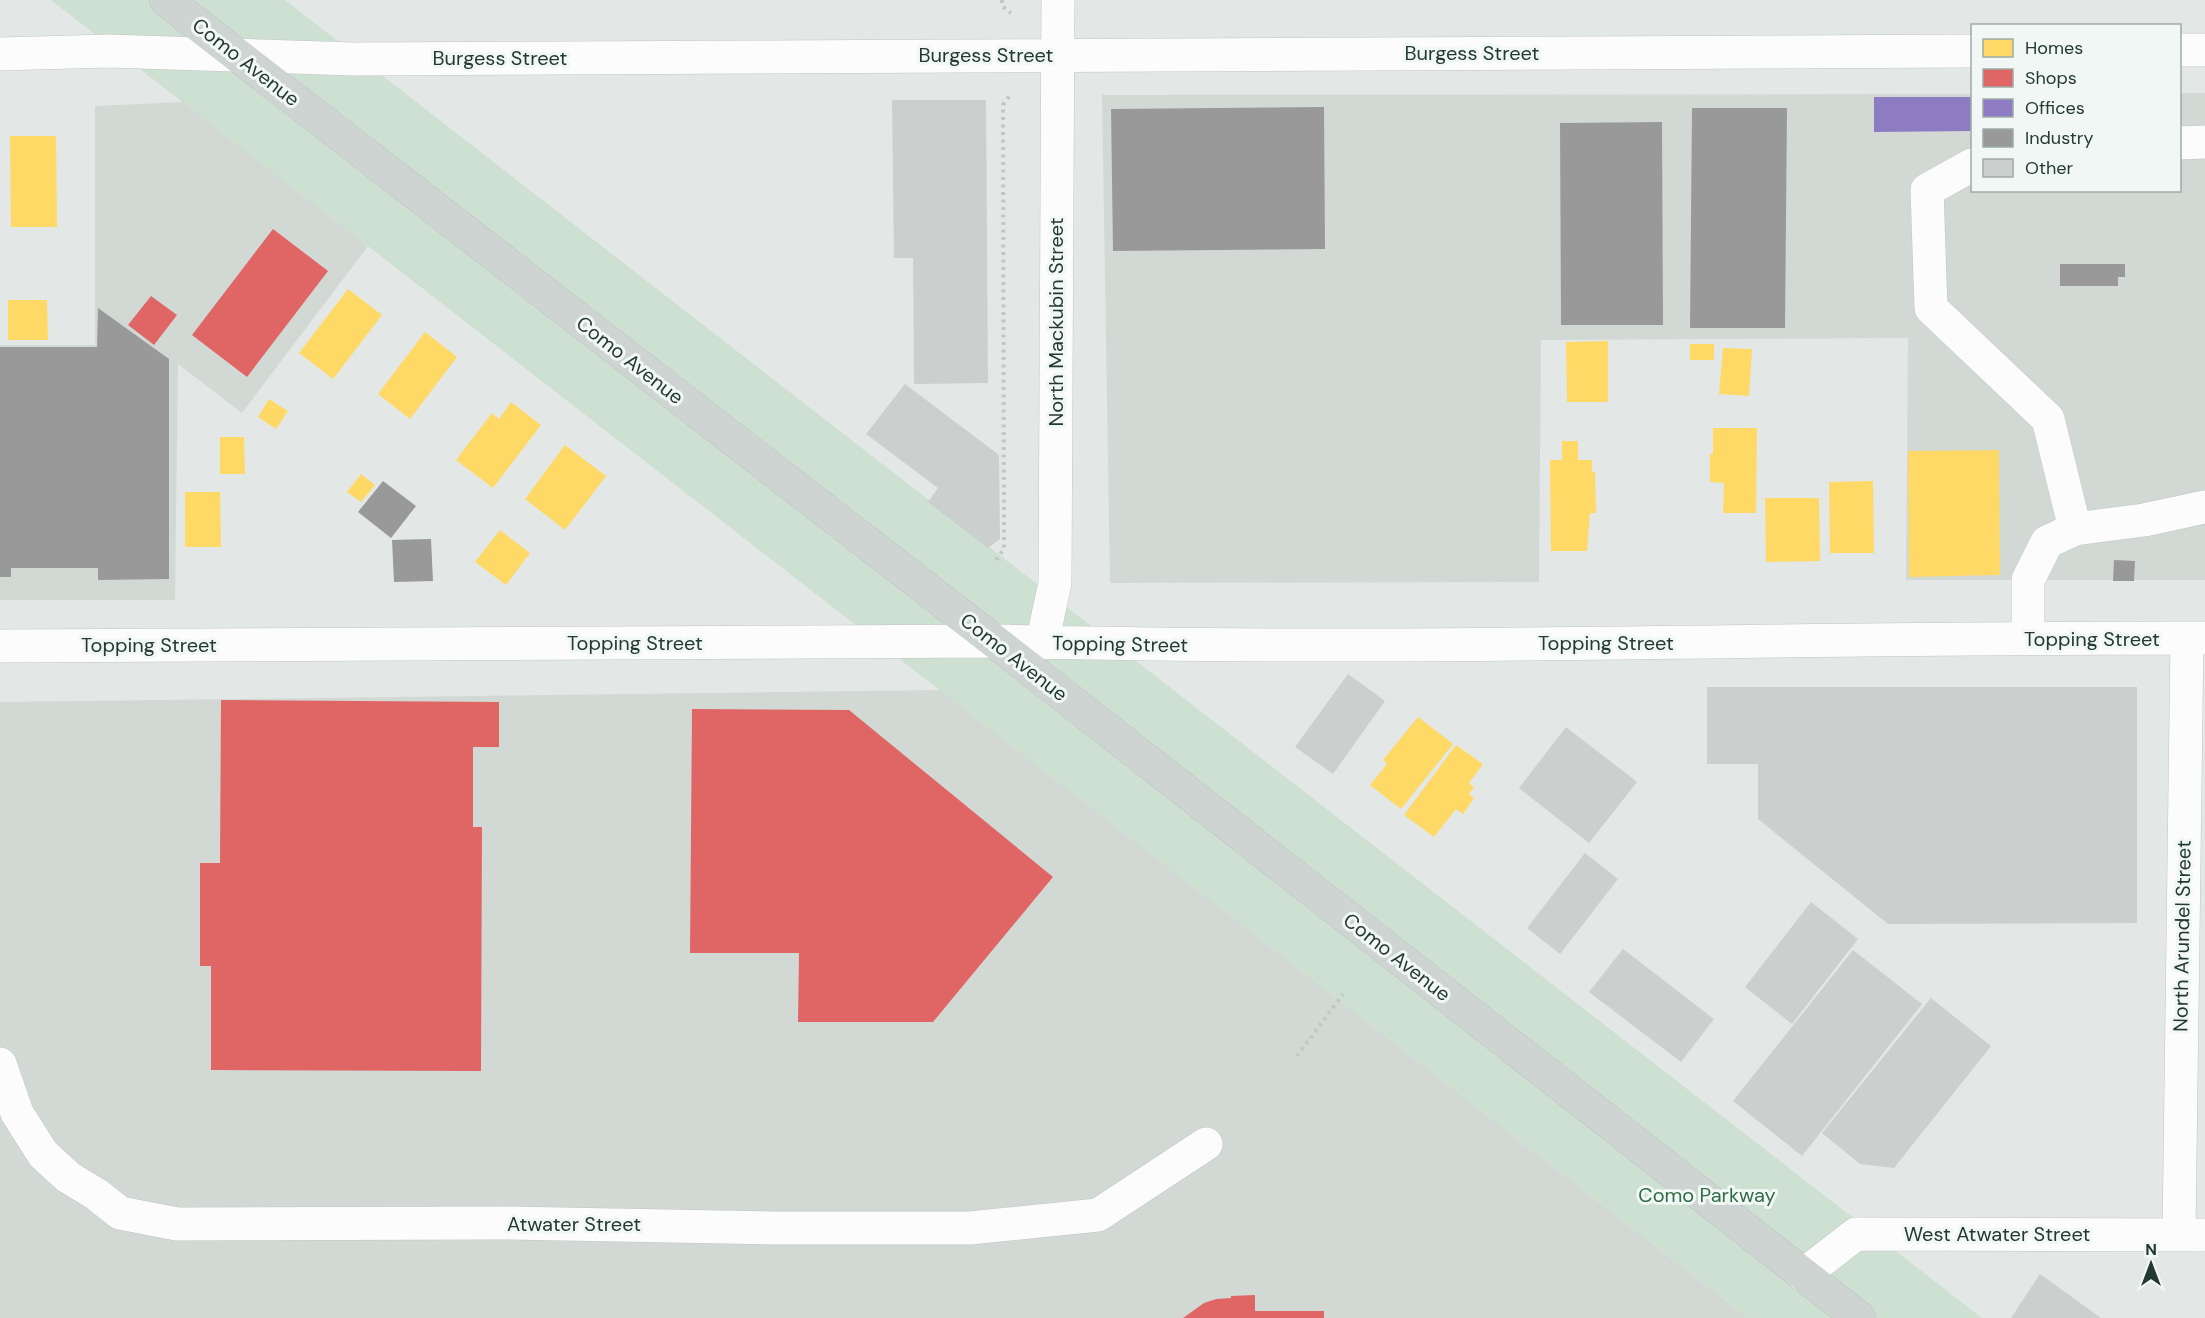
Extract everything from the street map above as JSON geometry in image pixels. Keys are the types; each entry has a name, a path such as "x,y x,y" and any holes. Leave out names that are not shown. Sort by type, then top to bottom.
{"main road":[{"name":"Como Avenue","path":"166,0 994,641 1859,1318"}],"street":[{"name":"North Mackubin Street","path":"1042,643 1055,583 1058,0"},
{"path":"2181,50 2205,50"},
{"name":"Burgess Street","path":"0,54 108,51 353,59 1971,51"},
{"path":"2181,143 2205,142"},
{"path":"1971,166 1927,190 1931,308 2048,419 2075,529"},
{"path":"2028,639 2028,580 2047,542 2075,529 2144,520 2205,507"},
{"name":"Topping Street","path":"0,646 994,641 1157,645 2196,638"},
{"name":"North Arundel Street","path":"2192,1234 2196,638"},
{"name":"Atwater Street","path":"0,1064 17,1113 43,1154 59,1169 120,1213 177,1224 507,1223 774,1228 970,1228 1098,1215 1206,1144"},
{"name":"West Atwater Street","path":"1803,1275 1856,1234 2192,1234"}],"path":[{"path":"1002,0 1002,6 1011,14"},
{"path":"996,560 1004,549 1003,105 1011,94"},
{"path":"1297,1056 1343,994"}],"shaded area":[{"path":"2181,93 2205,93 2205,580 1906,580 1908,338 1541,340 1539,582 1110,583 1102,95 1971,94 1971,192 2181,192"},
{"path":"183,102 368,246 242,413 178,364 175,600 0,600 0,345 95,345 95,106"},
{"path":"940,690 1748,1318 0,1318 0,702"}],"green space":[{"name":"Como Parkway","path":"51,0 285,0 1982,1318 1748,1318"}],"building: Homes":[{"path":"10,136 56,136 57,227 11,227"},
{"path":"348,289 382,315 333,379 299,353"},
{"path":"8,300 47,300 48,340 8,340"},
{"path":"425,332 457,357 410,419 378,394"},
{"path":"1608,341 1608,402 1567,402 1566,342"},
{"path":"1690,344 1714,344 1714,360 1690,360"},
{"path":"1723,348 1752,349 1749,396 1719,394"},
{"path":"269,399 288,411 276,429 258,417"},
{"path":"511,402 541,425 493,488 456,460 492,413 499,419"},
{"path":"1713,428 1757,428 1756,513 1723,513 1724,483 1710,482"},
{"path":"220,437 244,437 245,474 220,474"},
{"path":"1562,441 1578,441 1578,460 1592,460 1592,472 1595,472 1596,513 1590,513 1587,551 1551,551 1550,460 1562,460"},
{"path":"565,445 606,476 565,530 525,499"},
{"path":"1999,450 2000,575 1909,577 1908,451"},
{"path":"361,474 375,485 361,502 347,492"},
{"path":"1873,481 1874,553 1830,553 1829,482"},
{"path":"185,492 220,492 221,547 185,547"},
{"path":"1765,498 1819,498 1820,561 1766,562"},
{"path":"500,530 530,553 506,585 475,562"},
{"path":"1418,717 1453,744 1401,809 1370,785 1387,764 1383,760"},
{"path":"1456,745 1483,764 1469,783 1474,787 1469,794 1474,798 1463,814 1456,809 1434,837 1404,815"}],"building: Shops":[{"path":"273,229 328,271 247,377 192,335"},
{"path":"151,296 177,315 154,345 128,325"},
{"path":"221,700 499,702 499,747 473,747 473,827 482,827 481,1071 211,1070 211,966 200,966 200,863 220,863"},
{"path":"692,709 849,710 1053,877 933,1022 798,1022 799,953 690,953"},
{"path":"1255,1295 1255,1311 1324,1311 1324,1318 1183,1318 1204,1303 1216,1299"}],"building: Offices":[{"path":"1874,97 1971,97 1971,131 1874,132"}],"building: Industry":[{"path":"1324,107 1325,249 1113,251 1111,109"},
{"path":"1692,108 1787,108 1785,328 1690,328"},
{"path":"1662,122 1663,325 1561,325 1560,123"},
{"path":"2060,264 2125,264 2125,277 2118,277 2118,286 2060,286"},
{"path":"98,308 169,359 169,579 98,580 98,568 11,568 11,577 0,577 0,347 97,347"},
{"path":"383,481 416,506 391,538 358,512"},
{"path":"431,539 433,581 394,582 392,540"},
{"path":"2114,560 2135,561 2134,581 2113,581"}],"building: Other":[{"path":"892,100 986,100 988,383 914,384 913,258 894,258"},
{"path":"905,384 999,455 1000,539 988,548 928,502 938,488 866,434"},
{"path":"1348,674 1385,701 1333,774 1295,747"},
{"path":"1707,687 2137,687 2137,923 1888,924 1758,819 1758,764 1707,764"},
{"path":"1566,727 1637,782 1589,843 1519,788"},
{"path":"1585,853 1618,879 1560,954 1527,928"},
{"path":"1811,902 1858,939 1792,1024 1745,987"},
{"path":"1623,949 1714,1019 1681,1062 1589,992"},
{"path":"1853,950 1922,1004 1802,1156 1733,1101"},
{"path":"1931,998 1991,1046 1894,1168 1860,1164 1822,1133"},
{"path":"2040,1274 2101,1318 2011,1318"}]}
